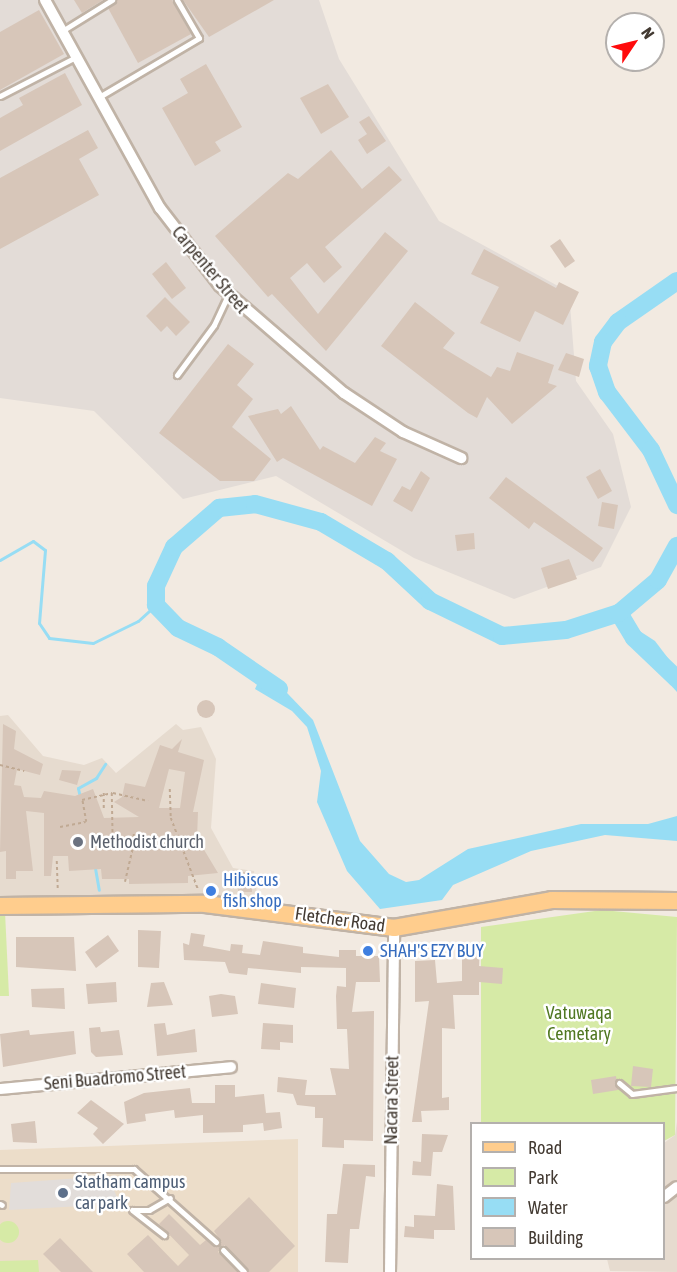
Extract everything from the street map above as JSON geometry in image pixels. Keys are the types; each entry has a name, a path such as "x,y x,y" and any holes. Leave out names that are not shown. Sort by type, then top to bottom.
{"main road":[{"name":"Fletcher Road","path":"0,906 205,904 394,928 552,900 677,901"}],"street":[{"name":"Carpenter Street","path":"45,0 160,208 228,295 307,366 375,414 461,458"},
{"name":"Nacara Street","path":"390,1272 394,928"},
{"name":"Seni Buadromo Street","path":"0,1089 231,1066"}],"lane":[{"path":"62,31 112,0"},
{"path":"98,97 199,38 177,0"},
{"path":"0,96 76,57"},
{"path":"177,375 209,333 228,295"},
{"path":"619,1083 632,1094 677,1088"},
{"path":"0,1168 27,1172 119,1166 151,1180 216,1242"},
{"path":"164,1235 132,1210 149,1210 170,1198"},
{"path":"181,1221 186,1214"},
{"path":"224,1250 244,1272"}],"path":[{"path":"0,765 24,771"},
{"path":"170,789 175,833 205,904"},
{"path":"104,793 104,810"},
{"path":"60,827 86,822 82,800 104,793 148,801"},
{"path":"112,793 112,844 134,844"},
{"path":"125,882 134,844 134,834"},
{"path":"57,861 58,904"}],"shaded area":[{"path":"0,0 319,0 339,59 439,221 569,292 576,381 613,434 631,507 601,567 514,599 414,558 276,476 183,499 94,411 0,398"},
{"path":"8,715 43,756 84,765 102,758 116,773 176,724 183,730 201,727 216,759 211,828 233,868 254,871 258,902 161,894 0,897 0,716"},
{"path":"677,1122 677,1272 610,1271 607,1260 665,1260 665,1142 675,1135"},
{"path":"298,1139 298,1272 0,1272 0,1150"},
{"name":"Statham campus car park","path":"108,1176 120,1204 9,1210 11,1183"}],"green space":[{"name":"Vatuwaqa Cemetary","path":"602,910 677,917 675,1135 665,1140 665,1122 481,1122 481,927"},
{"path":"5,912 9,996 0,996 0,913"},
{"path":"8,1221 16,1224 18,1228 16,1240 8,1243 0,1240 0,1224"},
{"path":"38,1260 39,1272 0,1272 0,1261"}],"water":[{"path":"635,628 655,641 677,670 677,692 627,637"},
{"path":"264,669 313,720 360,841 389,874 406,882 419,880 468,849 581,824 648,824 677,816 677,841 605,835 531,851 453,885 442,900 380,909 347,871 317,802 321,771 307,727 292,711 255,689"}],"building":[{"path":"74,0 103,0 82,13"},
{"path":"117,0 172,0 191,34 138,63 108,8"},
{"path":"183,0 274,0 209,37"},
{"path":"39,10 64,54 0,90 0,32"},
{"path":"206,64 242,127 215,142 221,151 195,166 162,108 188,93 180,79"},
{"path":"65,73 82,105 0,151 0,118 23,105 19,98"},
{"path":"328,84 349,117 321,134 300,98"},
{"path":"369,116 386,141 367,154 358,140 367,134 359,122"},
{"path":"88,130 98,148 79,159 99,195 0,249 0,178"},
{"path":"331,150 362,189 389,166 402,180 325,247 342,267 324,283 307,263 290,278 318,314 385,232 408,251 326,351 272,294 268,297 215,236 288,173 298,179"},
{"path":"560,239 575,261 565,268 550,246"},
{"path":"484,249 556,288 559,282 579,292 563,325 535,311 520,342 480,323 499,287 471,274"},
{"path":"166,262 186,288 172,299 152,274"},
{"path":"165,297 190,322 176,336 167,326 161,332 146,316"},
{"path":"415,302 455,333 443,348 491,377 497,367 510,371 517,352 554,365 548,383 557,386 512,424 487,397 477,418 468,413 381,346"},
{"path":"228,344 254,364 237,385 253,399 232,427 271,459 254,481 220,481 159,433"},
{"path":"566,353 584,359 579,377 558,370"},
{"path":"291,406 320,450 323,446 355,463 375,437 386,443 380,451 397,459 372,506 283,458 277,462 248,416 278,409 281,414"},
{"path":"600,469 612,491 598,499 586,477"},
{"path":"421,471 430,478 412,512 393,501 402,486 410,490"},
{"path":"506,477 603,548 593,562 534,522 529,529 489,498"},
{"path":"602,502 618,505 614,529 598,526"},
{"path":"474,533 475,549 457,551 455,535"},
{"path":"569,559 577,579 548,589 541,568"},
{"path":"202,700 210,700 215,705 213,716 202,718 197,713 197,705"},
{"path":"3,724 16,731 14,749 43,764 40,775 17,769 14,785 21,786 24,797 41,798 44,791 75,796 93,789 104,818 139,817 114,802 122,797 125,783 145,787 160,745 172,749 182,739 178,752 204,760 193,812 198,812 197,838 218,873 188,876 188,883 129,884 129,879 102,879 101,869 69,871 68,856 53,856 51,876 44,876 44,813 26,811 33,871 16,871 16,879 6,879 6,851 0,852","holes":["169,769 185,772 180,808 159,808"]},
{"path":"62,770 81,771 77,785 59,780"},
{"path":"239,872 252,872 252,892 238,892"},
{"path":"138,930 161,931 159,968 138,967"},
{"path":"191,933 205,935 203,946 230,951 231,944 243,945 242,953 260,955 263,941 303,947 303,953 339,957 339,950 356,950 356,956 379,956 380,982 356,982 352,1012 374,1011 373,1141 344,1140 344,1148 322,1147 323,1118 315,1118 315,1107 297,1105 293,1094 277,1092 278,1077 307,1080 305,1095 336,1095 330,1068 349,1069 347,1029 337,1029 336,996 337,986 346,987 346,968 301,967 301,973 248,968 247,975 229,973 225,962 184,960 183,943 189,945"},
{"path":"108,935 119,951 96,968 85,952"},
{"path":"16,937 74,937 76,971 16,967"},
{"path":"462,946 480,947 479,966 503,968 502,984 479,982 479,995 453,995 455,1029 442,1028 442,1098 449,1097 449,1110 421,1111 422,1122 412,1122 429,1001 415,1002 415,961 435,960 437,983 462,981"},
{"path":"116,982 117,1002 88,1004 86,984"},
{"path":"164,982 173,1005 147,1007 151,983"},
{"path":"261,983 296,988 294,1008 258,1004"},
{"path":"64,988 65,1009 32,1007 31,989"},
{"path":"221,994 235,996 238,1014 212,1017 209,996"},
{"path":"165,1023 167,1035 195,1029 197,1052 157,1056 154,1024"},
{"path":"263,1023 293,1025 293,1043 280,1042 280,1050 261,1049"},
{"path":"100,1027 101,1032 119,1030 123,1055 96,1057 91,1052 89,1028"},
{"path":"29,1030 30,1035 74,1031 76,1054 3,1067 0,1034"},
{"path":"633,1066 653,1069 651,1087 631,1086"},
{"path":"616,1076 618,1090 593,1094 591,1080"},
{"path":"215,1085 235,1085 235,1097 264,1094 266,1113 280,1112 282,1128 264,1131 263,1123 243,1125 243,1132 203,1133 203,1115 175,1118 174,1110 145,1114 146,1121 127,1124 124,1102 144,1093 190,1088 192,1103 215,1103"},
{"path":"91,1100 124,1124 103,1144 93,1134 98,1128 77,1113"},
{"path":"35,1121 37,1143 13,1142 11,1124"},
{"path":"422,1134 448,1135 442,1152 433,1152 431,1176 412,1175 413,1161 421,1162"},
{"path":"343,1164 375,1165 375,1177 366,1176 359,1229 350,1229 348,1263 325,1262 327,1214 337,1214"},
{"path":"437,1184 453,1186 455,1230 434,1230 434,1239 404,1237 405,1226 414,1227 414,1215 435,1216"},
{"path":"249,1197 295,1246 269,1272 249,1272 224,1245 218,1252 237,1272 144,1272 127,1254 148,1235 178,1266 189,1255 159,1224 169,1214 200,1245 206,1240 217,1247 221,1241 214,1231"},
{"path":"60,1238 93,1272 61,1272 43,1254"}],"waterway":[{"path":"677,281 618,322 603,342 598,366 607,392 651,450 677,505"},
{"path":"279,689 218,647 178,628 156,605 156,586 174,547 219,508 255,504 321,522 387,561 430,601 502,636 566,630 619,613 658,580 677,546"},
{"path":"0,560 33,541 45,550 39,623 49,638 93,643 138,621 156,605"},
{"path":"619,613 634,638 677,679"},
{"path":"80,797 78,788 96,778 105,764"},
{"path":"95,868 99,890"}],"place":[{"name":"Methodist church","path":"78,842"},
{"name":"Hibiscus fish shop","path":"211,891"},
{"name":"SHAH'S EZY BUY","path":"368,951"},
{"name":"Statham campus car park","path":"63,1193"}]}
